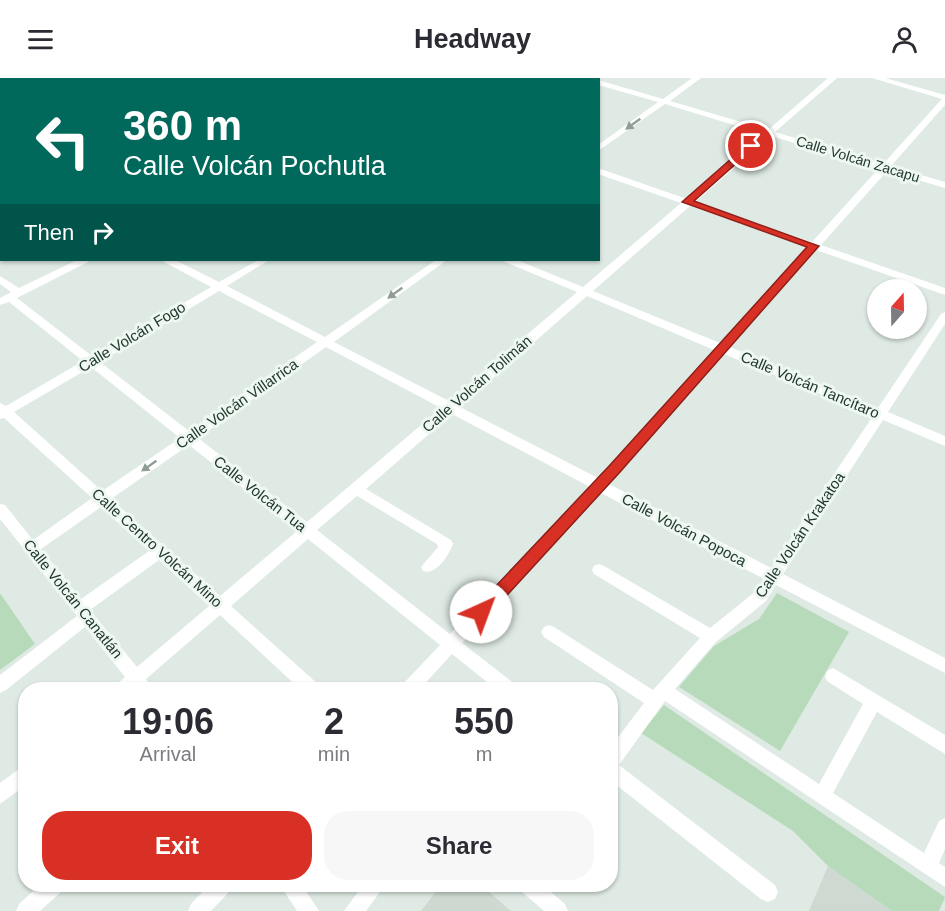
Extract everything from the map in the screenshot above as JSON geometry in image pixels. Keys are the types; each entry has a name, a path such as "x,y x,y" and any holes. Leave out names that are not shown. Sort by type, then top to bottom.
{"street":[{"path":"677,78 694,80"},
{"name":"Calle Volcán Tolimán","path":"143,682 220,606 767,132 833,78"},
{"path":"416,682 600,485 945,98 876,78"},
{"path":"600,148 694,80"},
{"name":"Calle Volcán Zacapu","path":"600,83 945,185"},
{"path":"600,172 945,292"},
{"path":"9,298 82,261"},
{"name":"Calle Volcán Popoca","path":"170,261 945,666"},
{"name":"Calle Volcán Fogo","path":"2,411 92,362 262,261"},
{"name":"Calle Volcán Villarrica","path":"32,548 441,261"},
{"name":"Calle Volcán Tancítaro","path":"511,261 945,441"},
{"name":"Calle Volcán Tua","path":"0,279 9,298 500,682"},
{"name":"Calle Volcán Krakatoa","path":"618,752 660,695 711,637 761,596 945,316"},
{"name":"Calle Centro Volcán Mino","path":"2,411 304,682"},
{"path":"356,489 446,544 444,550 428,567"},
{"name":"Calle Volcán Canatlán","path":"1,512 139,682"},
{"path":"0,685 160,551"},
{"path":"599,570 711,637"},
{"path":"549,632 660,695 822,796 945,878"},
{"path":"833,676 945,745"},
{"path":"822,796 874,701"},
{"path":"618,775 768,892"},
{"path":"0,795 18,780"},
{"path":"928,867 945,827"},
{"path":"26,911 46,892"},
{"path":"198,911 216,892"},
{"path":"295,892 309,911"},
{"path":"354,911 369,892"},
{"path":"537,892 558,911"}],"shaded area":[{"path":"828,866 892,911 809,911"},
{"path":"436,892 489,892 511,911 421,911"}],"green space":[{"path":"0,593 35,644 0,670"},
{"path":"777,593 849,632 780,751 679,687 714,646 759,619"},
{"path":"664,705 945,897 939,911 892,911 828,866 793,831 641,733"}],"route":[{"path":"481,612 615,468 814,246 687,202 751,146"}]}
